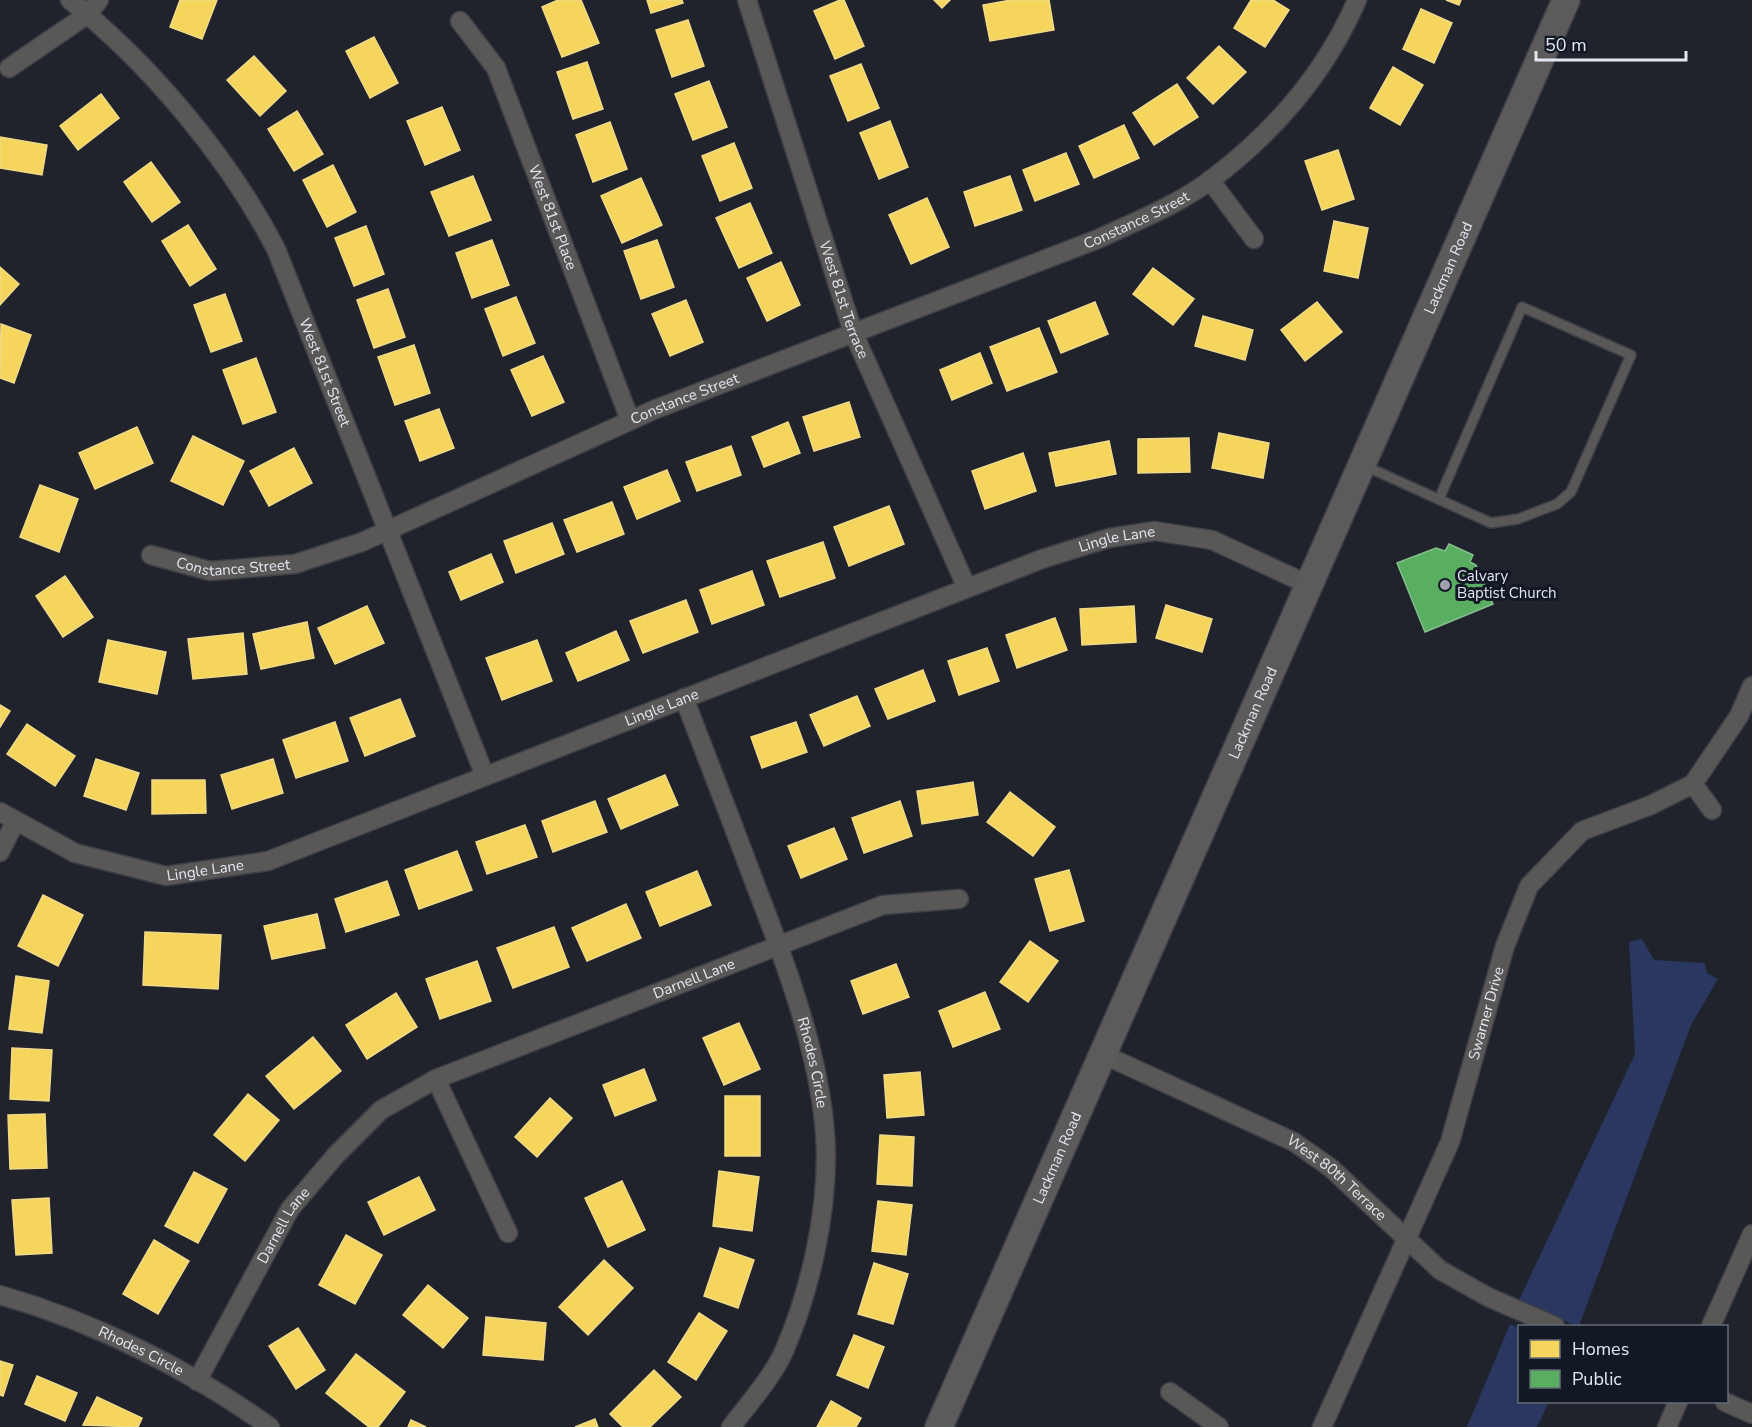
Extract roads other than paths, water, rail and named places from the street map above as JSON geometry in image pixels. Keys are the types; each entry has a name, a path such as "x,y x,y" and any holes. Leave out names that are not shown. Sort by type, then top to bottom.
{"main road":[{"name":"Lackman Road","path":"939,1427 1307,584 1566,0"}],"street":[{"name":"West 81st Street","path":"70,0 93,7 110,33 185,115 254,206 276,249 485,776"},
{"name":"West 81st Terrace","path":"747,0 853,332 967,588"},
{"name":"Constance Street","path":"151,555 210,571 295,564 362,542 630,420 1098,239 1158,211 1210,180 1270,129 1323,65 1357,0"},
{"path":"9,68 93,7"},
{"name":"West 81st Place","path":"460,21 496,69 630,420"},
{"path":"1210,180 1254,240"},
{"name":"Lingle Lane","path":"7,817 75,853 166,876 268,861 1041,559 1108,538 1155,531 1212,540 1307,584"},
{"name":"Swarner Drive","path":"1322,1427 1450,1142 1505,946 1529,886 1582,831 1651,805 1693,784 1739,716 1752,686"},
{"name":"Rhodes Circle","path":"684,698 778,945 806,1035 821,1104 826,1155 821,1214 807,1281 784,1350 731,1427"},
{"path":"1693,784 1712,810"},
{"path":"0,852 7,817"},
{"name":"Darnell Lane","path":"197,1381 290,1209 336,1155 381,1110 436,1079 883,905 959,899"},
{"name":"West 80th Terrace","path":"1102,1054 1294,1142 1331,1168 1440,1270 1459,1282 1553,1325"},
{"path":"436,1079 508,1233"},
{"path":"1711,1325 1752,1234"},
{"name":"Rhodes Circle","path":"0,1295 35,1305 109,1336 197,1381 270,1427"},
{"path":"1170,1392 1219,1427"},
{"path":"1728,1402 1752,1414"},
{"path":"1667,1427 1677,1403"}],"lane":[{"path":"1360,464 1491,523 1518,519 1557,504 1571,492 1631,355 1522,307 1439,499"}],"place":[{"name":"Calvary Baptist Church","path":"1445,585"}]}
